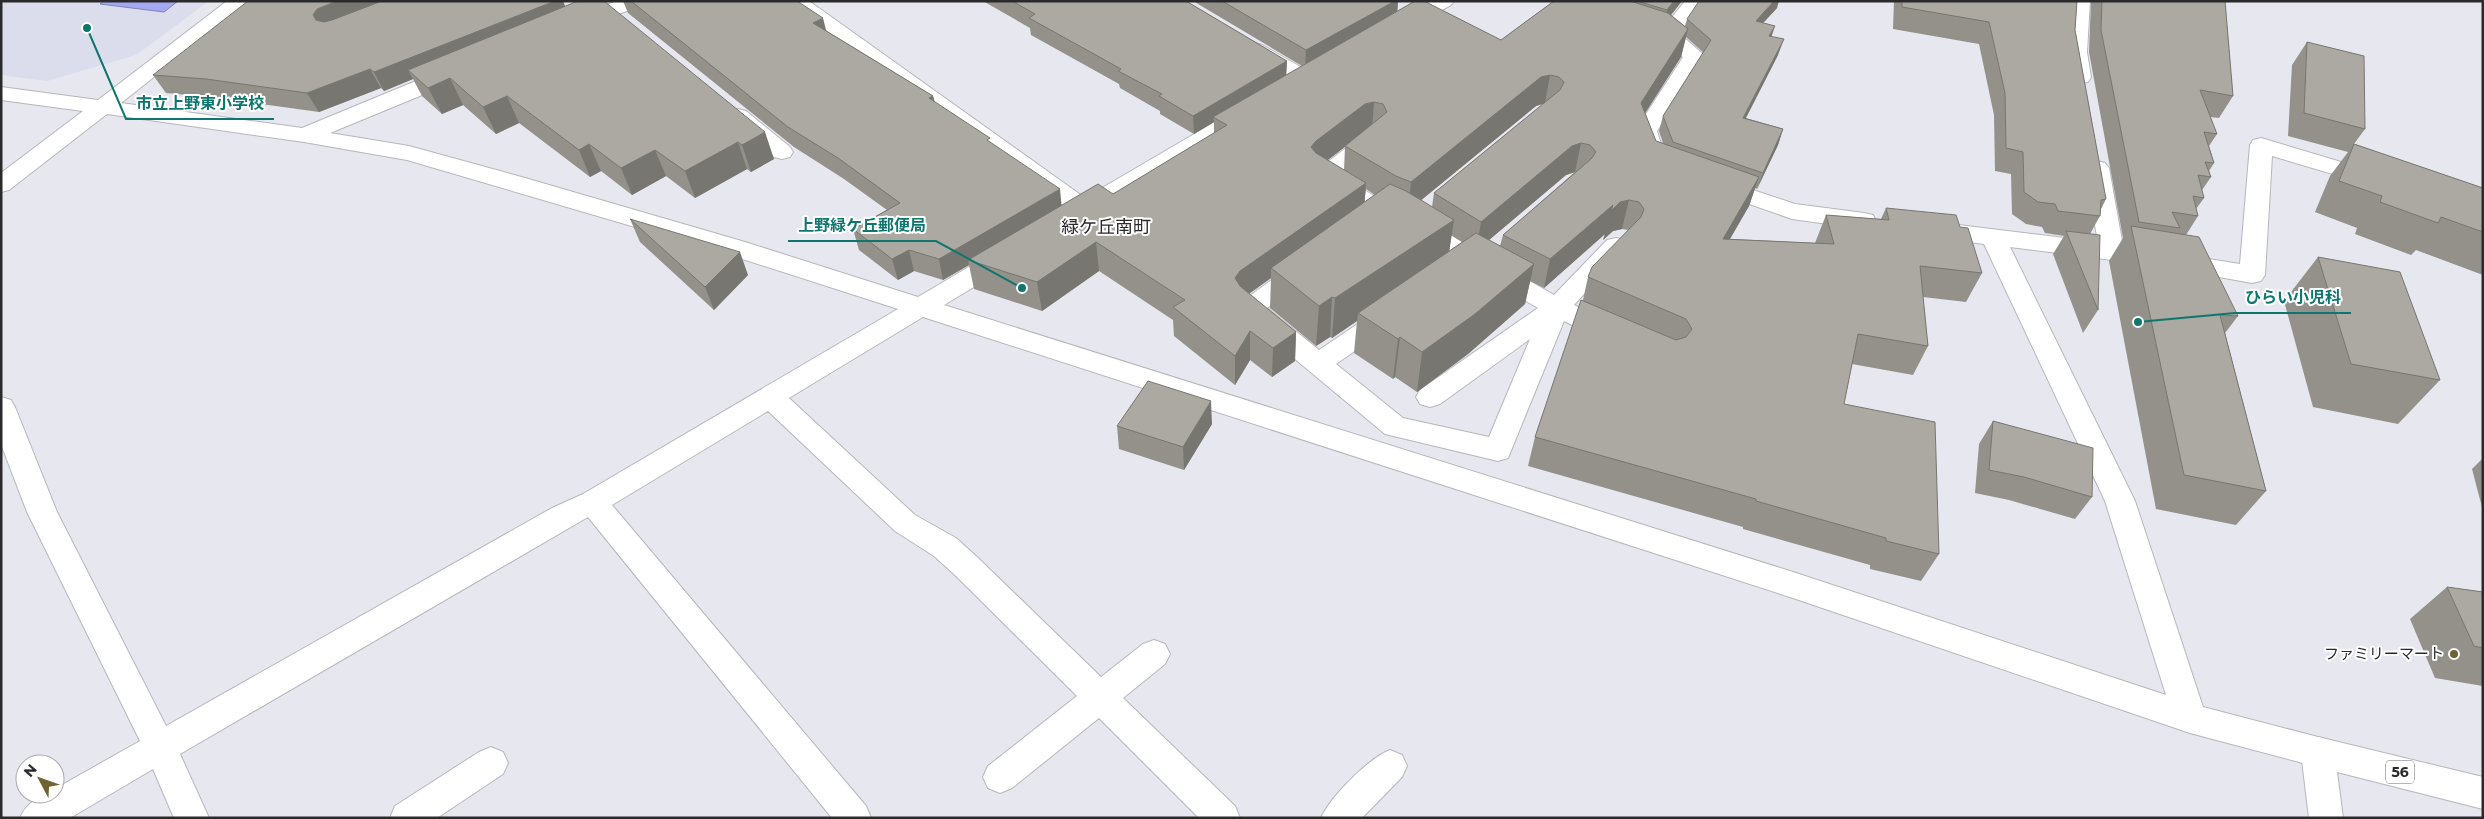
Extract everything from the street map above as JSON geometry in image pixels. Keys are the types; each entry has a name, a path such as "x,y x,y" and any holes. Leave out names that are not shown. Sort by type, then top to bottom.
{"street":[{"path":"1,186 240,1"},
{"path":"568,1 588,18"},
{"path":"561,29 588,18 619,18 637,1"},
{"path":"796,1 1084,209"},
{"path":"1383,35 1444,1"},
{"path":"1669,35 1696,1"},
{"path":"2080,1 2076,52 2084,99"},
{"path":"1631,24 1669,35 1694,56 1646,131 1656,163 1792,211 1888,224"},
{"path":"1239,40 1305,79"},
{"path":"304,135 469,67"},
{"path":"1,93 304,135 409,153 736,248 1793,585 2190,718 2318,752 2326,818"},
{"path":"723,103 782,152"},
{"path":"1059,224 1262,104"},
{"path":"1372,139 1324,176 1384,212 1418,217 1472,262 1556,308 1633,342"},
{"path":"2159,259 2252,274 2261,145 2370,178"},
{"path":"1916,227 2121,253 2093,147"},
{"path":"1352,234 1384,212"},
{"path":"1993,237 2120,501 2190,718"},
{"path":"1430,396 1556,308 1622,239"},
{"path":"1444,276 1499,246"},
{"path":"37,818 159,746 562,516 593,502 1018,249"},
{"path":"1321,257 1250,308 1395,427 1498,450 1556,308"},
{"path":"1317,364 1405,304"},
{"path":"769,396 905,523 945,547 966,566 1223,818"},
{"path":"1,407 42,512 159,746 192,818"},
{"path":"1380,454 1395,427"},
{"path":"593,502 854,818"},
{"path":"1000,777 1154,654"},
{"name":"56","path":"2318,752 2483,793"},
{"path":"407,818 491,763"},
{"path":"1338,818 1390,766"}],"shaded area":[{"path":"1,1 209,1 136,55 47,81 1,75"}],"water":[{"path":"104,1 178,1 164,12 100,4"}],"building":[{"path":"248,1 337,1 317,9 313,15 316,20 324,22 382,1 555,1 374,72 370,69 307,93 206,79 153,75"},
{"path":"578,1 604,1 765,132 742,145 738,142 685,171 655,150 621,168 589,144 579,150 507,96 483,107 450,78 428,88 408,70"},
{"path":"631,1 797,1 823,18 813,23 933,96 929,98 990,138 987,140 1060,189 939,259 909,250 892,259 853,229 900,203 838,158 788,127"},
{"path":"1012,1 1186,1 1287,61 1193,116 1159,96 1162,94 1118,71 1121,69 1029,18 1035,14"},
{"path":"1222,1 1395,1 1306,50"},
{"path":"1415,1 1424,1 1501,40 1554,1 1630,1 1668,13 1688,29 1641,103 1656,141 1759,177 1723,239 1834,244 1826,215 1889,220 1886,208 1956,215 1960,227 1968,228 1982,273 1920,266 1928,346 1858,334 1844,404 1935,422 1939,554 1886,541 1886,538 1756,501 1756,499 1535,437 1581,300 1676,340 1686,337 1692,329 1686,319 1588,277 1592,267 1641,217 1644,209 1639,202 1629,200 1620,202 1611,211 1613,205 1550,259 1503,235 1591,159 1596,152 1590,145 1581,143 1572,146 1481,222 1434,193 1560,90 1564,82 1559,77 1550,75 1541,77 1411,182 1396,176 1345,146 1387,112 1383,104 1374,102 1365,104 1316,141 1311,147 1316,153 1366,183 1240,271 1235,278 1240,286 1296,332 1273,348 1250,331 1235,356 1173,307 1185,300 1096,242 1037,282 968,260 1098,184 1113,194 1227,125 1213,117"},
{"path":"1637,1 1674,1 1667,10"},
{"path":"1699,1 1774,1 1756,21 1775,26 1769,36 1784,39 1743,118 1783,129 1763,173 1673,142 1663,116 1711,40 1687,19"},
{"path":"1902,1 2077,1 2075,30 2106,199 2101,200 2100,216 2058,211 2055,204 2038,202 2024,192 2023,152 2006,148 2005,93 1989,22 1902,7"},
{"path":"2102,1 2225,1 2233,96 2200,90 2217,134 2204,132 2214,163 2205,162 2211,177 2198,175 2204,198 2193,196 2198,216 2172,212 2180,228 2139,222 2101,30"},
{"path":"2307,42 2364,56 2365,129 2304,113"},
{"path":"2354,144 2483,188 2483,232 2441,217 2438,223 2380,202 2382,196 2339,181"},
{"path":"1390,184 1406,191 1454,220 1335,298 1332,297 1319,306 1271,268"},
{"path":"630,219 740,252 705,287"},
{"path":"2131,226 2199,237 2238,316 2220,315 2266,491 2184,475"},
{"path":"2066,231 2100,235 2098,310"},
{"path":"1476,233 1534,264 1475,314 1422,352 1358,313"},
{"path":"2318,257 2400,272 2440,380 2351,364"},
{"path":"1148,381 1211,401 1183,447 1117,426"},
{"path":"1993,421 2093,448 2092,497 2024,477 1989,470"},
{"path":"2447,587 2483,592 2483,648 2474,646"}],"place":[{"name":"市立上野東小学校","path":"87,28"},
{"name":"上野緑ケ丘郵便局","path":"1022,288"},
{"name":"ひらい小児科","path":"2138,322"},
{"name":"ファミリーマート","path":"2454,654"}],"district":[{"name":"緑ケ丘南町","path":"1106,227"}]}
